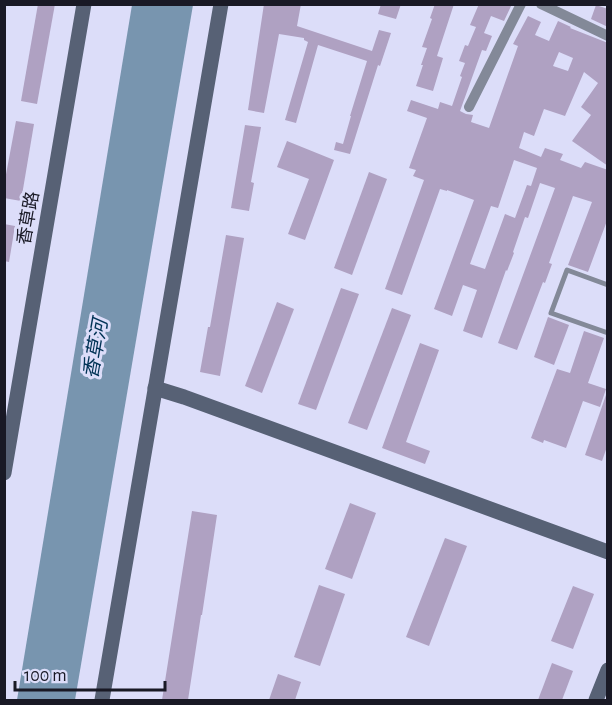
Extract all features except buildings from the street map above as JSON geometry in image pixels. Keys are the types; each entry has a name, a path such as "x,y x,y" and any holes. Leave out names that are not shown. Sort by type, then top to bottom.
{"street":[{"name":"香草路","path":"4,473 84,4"},
{"path":"102,700 221,4"},
{"path":"468,107 521,4"},
{"path":"541,4 608,36"},
{"path":"155,388 608,552"},
{"path":"596,700 608,670"}],"lane":[{"path":"608,285 567,270 551,313 608,333"}],"water":[{"name":"香草河","path":"132,5 193,5 75,700 17,700"}]}
